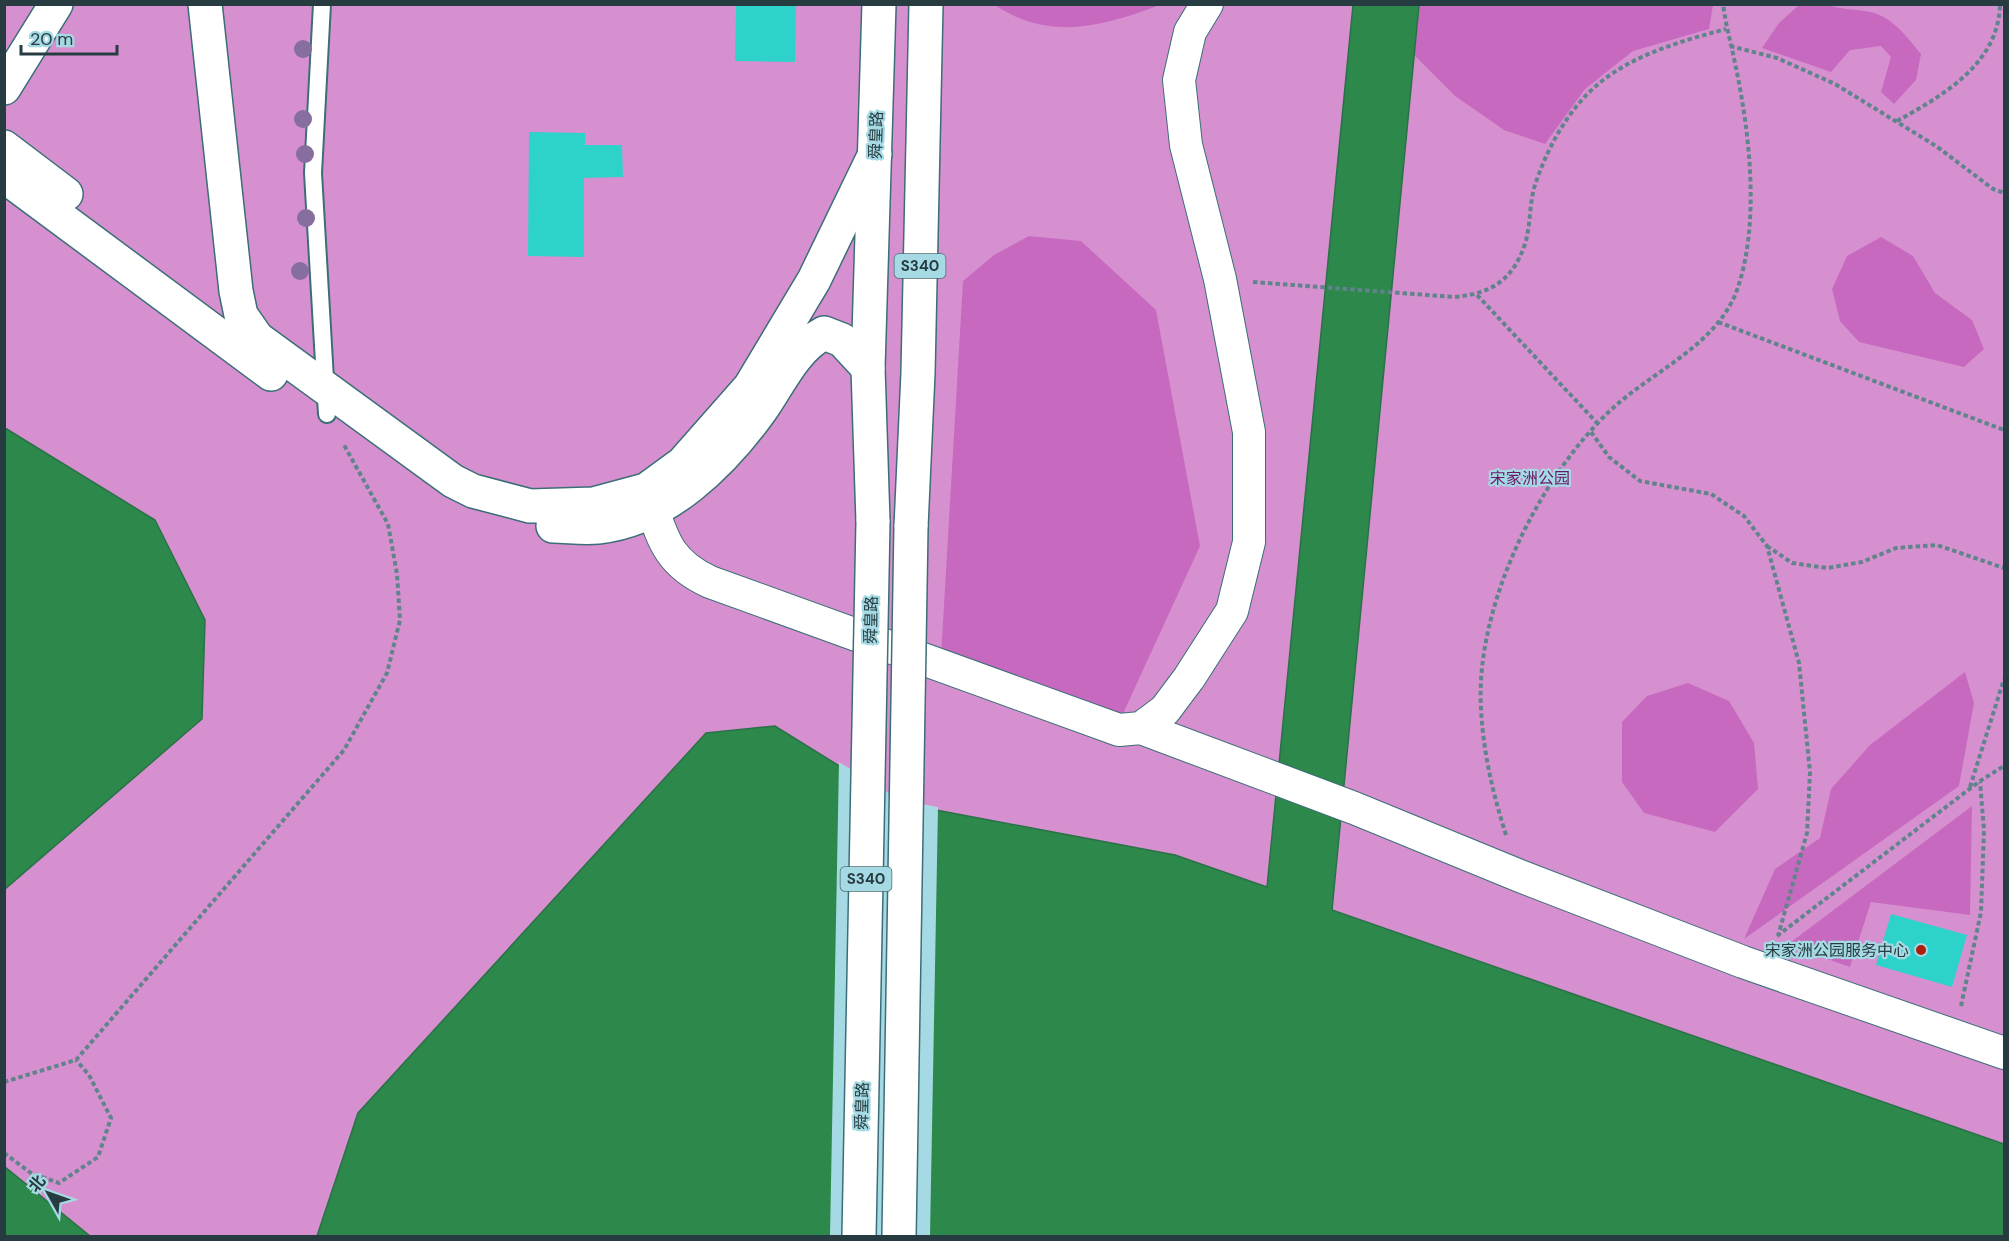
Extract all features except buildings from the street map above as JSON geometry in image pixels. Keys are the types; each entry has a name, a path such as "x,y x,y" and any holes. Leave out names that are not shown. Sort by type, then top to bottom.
{"main road":[{"path":"4,88 56,4"},
{"path":"205,4 236,291 241,315 257,338"},
{"name":"舜皇路","path":"859,1236 873,522 868,368 879,4"},
{"name":"S340","path":"899,1236 911,527 918,363 926,4"},
{"path":"4,147 257,338 326,401"},
{"path":"649,500 750,387 814,280 875,154"},
{"path":"4,176 326,401 453,481 472,491 530,506 649,500 689,486 734,446 810,341 824,333 842,340 868,368"}],"street":[{"path":"1141,728 1165,710 1232,611 1249,542 1249,432 1220,279 1186,145 1179,80 1190,32 1207,4"},
{"path":"649,500 670,552 688,572 710,582 1119,730 1141,728 1354,808 1520,876 1743,962 2004,1053"}],"lane":[{"path":"322,4 313,173 326,401"}],"path":[{"path":"1520,876 1495,801 1486,756 1481,705 1484,654 1496,605 1514,553 1540,499 1573,450 1614,408 1695,346 1718,322 1736,292 1744,263 1750,187 1743,113 1723,4"},
{"path":"1897,122 1948,93 1971,71 1990,42 2000,4"},
{"path":"1220,279 1454,297 1477,295 1500,283 1515,265 1526,242 1534,188 1544,159 1581,101 1602,81 1628,64 1659,49 1726,30"},
{"path":"1731,46 1776,58 1835,84 1897,122 1993,189 2004,193"},
{"path":"1477,295 1598,424"},
{"path":"1718,322 2004,430"},
{"path":"4,1082 76,1060 344,750 387,673 400,620 397,574 388,524 326,401"},
{"path":"1591,432 1609,457 1640,481 1711,494 1744,516 1767,546 1792,563 1827,567 1863,562 1896,548 1937,545 2004,568"},
{"path":"1767,546 1800,663 1810,771 1807,833 1778,936"},
{"path":"1970,789 2004,679"},
{"path":"1743,962 1980,781 2004,766"},
{"path":"1955,1036 1981,912 1984,830 1980,781"},
{"path":"4,1153 31,1173 59,1183 98,1156 111,1118 89,1075 76,1060"}],"green space":[{"name":"宋家洲公园","path":"5,5 2004,5 2004,1144 1175,855 899,803 706,733 358,1113 317,1236 90,1236 5,1167 4,889 202,719 205,620 155,520 5,428"}],"shaded area":[{"path":"995,5 1160,5 1097,24 1056,27 1036,24"},
{"path":"1353,5 1419,5 1332,910 2004,1144 2004,1236 317,1236 358,1113 706,733 775,726 899,803 1175,855 1267,887"},
{"path":"1419,5 1713,5 1709,29 1633,51 1585,89 1545,144 1504,130 1455,96 1414,55"},
{"path":"1799,5 1828,5 1870,12 1886,18 1899,28 1921,54 1916,80 1894,104 1881,92 1891,57 1881,46 1850,50 1831,72 1762,48 1779,23"},
{"path":"1029,236 1081,241 1156,310 1200,546 1121,718 941,656 963,281 994,255"},
{"path":"1881,237 1913,256 1935,293 1972,320 1984,349 1964,367 1859,342 1840,321 1832,289 1847,256"},
{"path":"5,428 155,520 205,620 202,719 5,889"},
{"path":"1965,672 1974,703 1959,786 1744,939 1775,869 1820,838 1831,789 1870,745"},
{"path":"1688,683 1729,701 1754,743 1758,789 1715,832 1644,813 1622,782 1622,722 1647,696"},
{"path":"1972,806 1970,915 1871,902 1850,967 1787,945"},
{"path":"5,1167 90,1236 5,1236"}],"pier":[{"path":"839,762 900,800 938,807 930,1236 830,1236"}],"place":[{"name":"宋家洲公园服务中心","path":"1921,950"}]}
